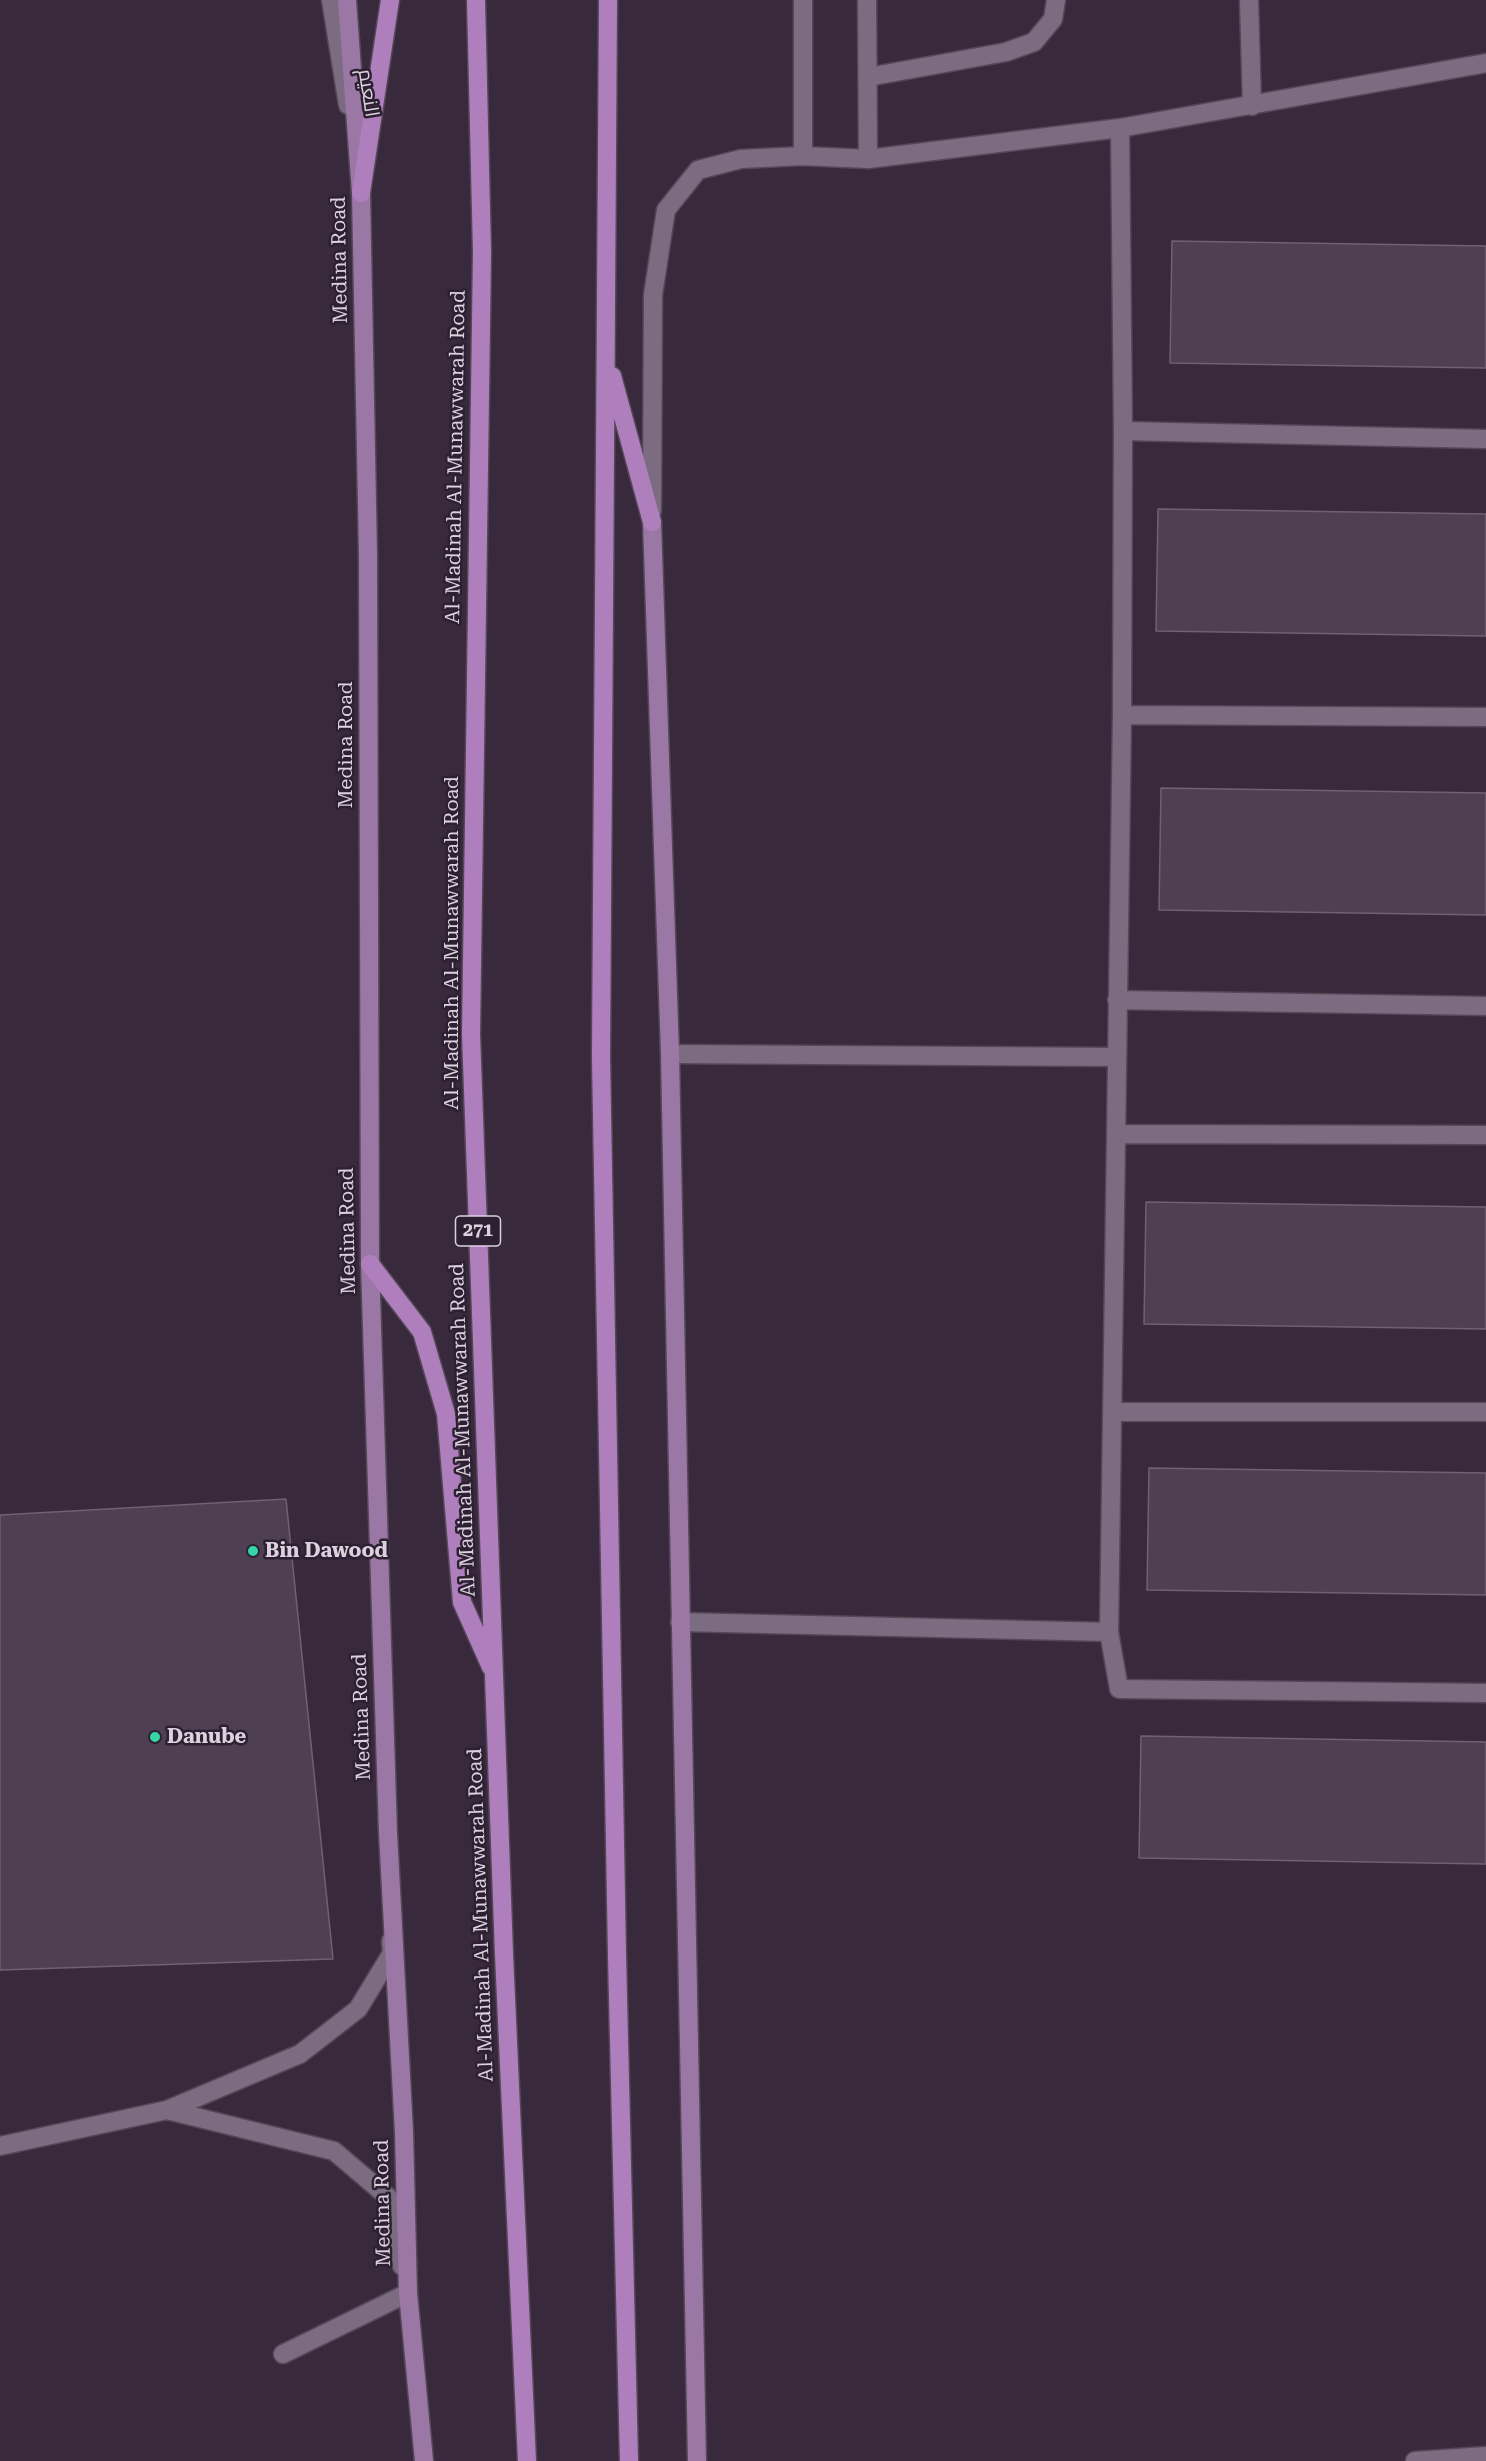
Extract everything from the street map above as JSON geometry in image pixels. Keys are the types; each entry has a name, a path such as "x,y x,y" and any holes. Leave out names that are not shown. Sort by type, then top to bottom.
{"highway":[{"path":"362,193 390,0"},
{"name":"Al-Madinah Al-Munawwarah Road","path":"476,0 482,252 471,1034 505,1966 527,2461"},
{"path":"608,0 601,1057 617,1955 629,2461"},
{"path":"606,355 652,522"},
{"path":"370,1264 422,1332 446,1414 462,1602 495,1674"}],"main road":[{"name":"Medina Road","path":"347,0 362,193 368,555 370,1264 388,1833 404,2132 408,2293 423,2461"},
{"path":"652,522 670,1054 697,2461"}],"street":[{"name":"النعيم","path":"331,0 362,193"},
{"path":"802,0 803,156"},
{"path":"867,0 868,159"},
{"path":"868,77 1006,52 1034,42 1053,19 1056,0"},
{"path":"1249,0 1252,106"},
{"path":"652,522 653,295 666,210 698,170 741,159 803,156 868,159 1120,128 1486,63"},
{"path":"1120,128 1124,431 1122,715 1109,1632 1119,1689 1486,1693"},
{"path":"1124,431 1486,439"},
{"path":"1122,715 1486,717"},
{"path":"1117,1000 1486,1006"},
{"path":"670,1054 1116,1058"},
{"path":"1116,1134 1486,1135"},
{"path":"1112,1412 1486,1412"},
{"path":"680,1622 1109,1632"},
{"path":"0,2146 167,2110 300,2054 358,2009 392,1953 388,1833"},
{"path":"167,2110 334,2151 388,2197 408,2293 283,2354"},
{"path":"1414,2461 1486,2456"}],"building":[{"path":"1172,241 1486,246 1486,368 1170,363"},
{"path":"1158,509 1486,514 1486,636 1156,631"},
{"path":"1161,788 1486,793 1486,915 1159,910"},
{"path":"1146,1202 1486,1207 1486,1329 1144,1324"},
{"path":"1149,1468 1486,1473 1486,1595 1147,1590"},
{"name":"Danube","path":"286,1499 333,1959 0,1970 0,1515"},
{"path":"1141,1736 1486,1742 1486,1864 1139,1858"}],"place":[{"name":"Bin Dawood","path":"253,1551"},
{"name":"Danube","path":"155,1737"}]}
